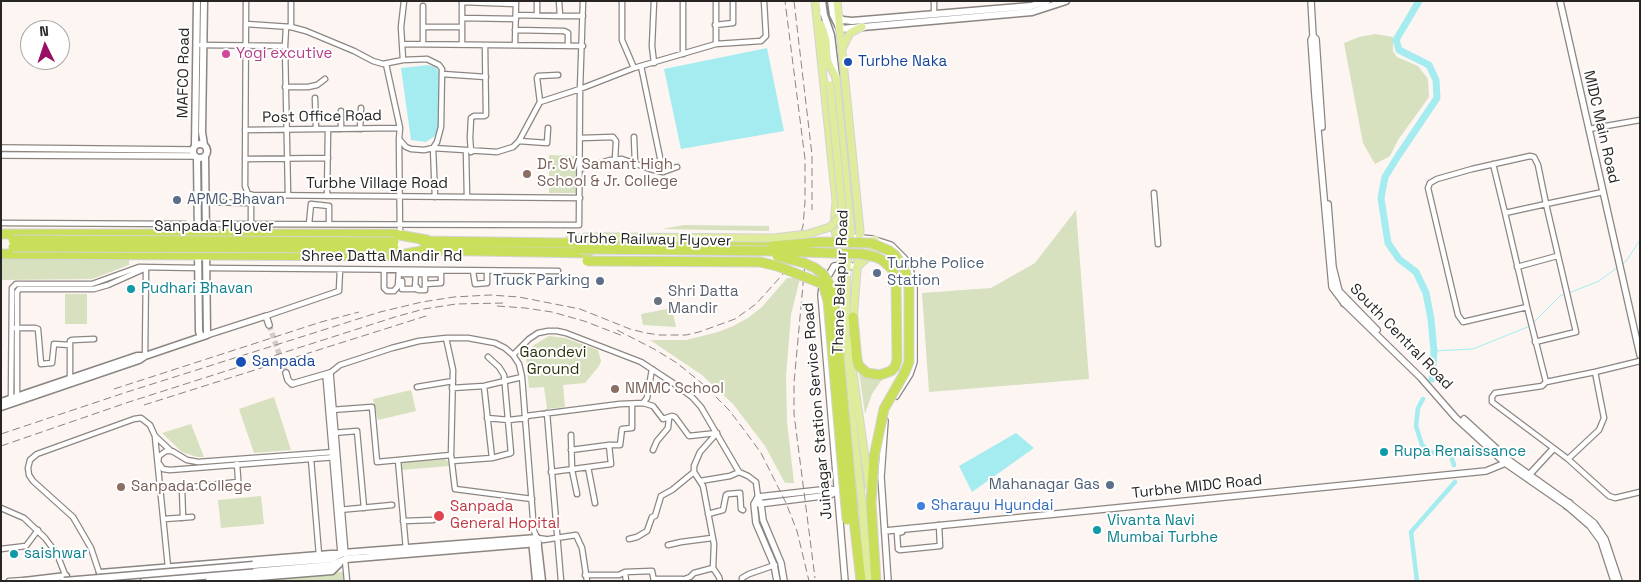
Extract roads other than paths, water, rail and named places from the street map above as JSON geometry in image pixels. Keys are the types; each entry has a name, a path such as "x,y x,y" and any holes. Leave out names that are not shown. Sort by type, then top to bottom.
{"highway":[{"path":"1,234 202,234 396,242"},
{"path":"164,234 164,255"},
{"name":"Sanpada Flyover","path":"1,239 13,244"},
{"name":"Sanpada Flyover","path":"1,248 13,244 396,242 427,245"},
{"path":"1,254 394,256 427,245 554,248"},
{"name":"Turbhe Railway Flyover","path":"554,248 570,253 642,249 773,246 870,248 892,259 901,272 904,302 904,361 901,370 881,400 874,432 871,503 876,581"},
{"name":"Turbhe Railway Flyover","path":"554,248 642,249 773,256 804,262 823,274 833,290 835,300 850,520"},
{"name":"Turbhe Railway Flyover","path":"554,248 587,260 760,262 778,266 823,284 828,301 850,520 861,581"},
{"path":"570,253 580,248 773,251 862,254 876,257 892,269 896,280 897,360 895,368 880,375 867,373 859,366 853,317"}],"main road":[{"name":"MAFCO Road","path":"198,1 202,132 207,151 205,156 206,224 202,234"},
{"name":"MAFCO Road","path":"204,1 195,152 198,224 202,234 202,255 206,268 204,336"},
{"name":"Thane Belapur Road","path":"815,1 820,12 823,80 836,201 834,226 846,267"},
{"path":"554,248 587,237 773,238 808,234 830,227 839,218 842,208 826,40 820,12 822,1"},
{"path":"831,1 840,29 852,24 934,14 1032,12 1066,1"},
{"name":"Thane Belapur Road","path":"838,1 835,11 839,19 843,50 858,201 859,238 851,359 871,503"},
{"path":"843,50 850,33 862,27 980,14 1031,6 1047,1"},
{"path":"835,11 852,24"},
{"path":"820,12 832,35 836,78"},
{"path":"839,19 862,27"},
{"path":"828,62 836,78"},
{"path":"823,80 828,62"},
{"name":"Thane Belapur Road","path":"836,78 850,237 846,267 845,360 862,503 868,581"},
{"path":"204,145 200,144 195,152 202,158 205,156"},
{"path":"856,268 866,259 875,240"},
{"name":"MAFCO Road","path":"202,255 198,268 199,331 204,336"},
{"path":"1,408 14,401 137,356 145,356 204,336"},
{"path":"1,402 14,401"},
{"path":"100,573 319,554 343,557 535,539"},
{"path":"144,581 406,549 535,539"},
{"path":"535,539 536,581"},
{"path":"535,539 542,581"},
{"path":"210,581 267,578 332,571 343,557"},
{"path":"26,580 254,568"}],"street":[{"name":"Turbhe Village Road","path":"246,1 245,186 248,194 288,196 580,198"},
{"path":"291,1 291,27"},
{"path":"403,60 401,27 404,1"},
{"path":"537,1 537,15"},
{"path":"559,1 560,16"},
{"path":"198,224 579,224 583,1"},
{"path":"622,1 622,40 634,68"},
{"path":"654,1 654,63"},
{"path":"683,1 683,54"},
{"path":"716,1 716,44"},
{"path":"715,25 734,23 733,1"},
{"path":"540,102 634,68 716,44 756,42 764,39 766,32 764,1"},
{"path":"934,1 934,14"},
{"name":"South Central Road","path":"1311,1 1313,36 1311,49 1330,276 1336,294 1421,378 1456,418 1508,462 1594,522 1605,539 1619,581"},
{"name":"MIDC Main Road","path":"1560,1 1640,355"},
{"path":"462,44 462,2 516,3 515,45"},
{"path":"423,6 423,44"},
{"path":"462,18 537,15 583,16"},
{"path":"246,24 291,27 306,31 373,61 386,64 403,60 427,59 439,65 442,69 441,127 438,142 433,148 435,197"},
{"path":"288,196 285,46 286,27 291,27"},
{"path":"423,27 462,27"},
{"path":"515,30 564,31 568,33 568,46"},
{"path":"402,44 583,46"},
{"path":"200,48 246,45 285,46"},
{"path":"467,197 471,118 486,115 485,45"},
{"path":"386,64 400,128 400,224 396,242"},
{"path":"641,66 663,172"},
{"path":"442,74 486,77"},
{"path":"399,139 406,147 424,150 433,148 497,152 513,147 519,142 540,102 538,76 558,75"},
{"path":"286,87 308,87 317,85 325,79"},
{"path":"315,98 316,129"},
{"path":"360,128 361,108"},
{"path":"341,112 341,129"},
{"path":"1589,129 1640,120"},
{"name":"Post Office Road","path":"245,130 400,128"},
{"path":"519,142 547,143 548,128"},
{"path":"327,196 328,129"},
{"path":"581,138 613,137 616,141 615,160"},
{"path":"634,137 634,164"},
{"path":"1,148 195,152"},
{"path":"1,155 195,152"},
{"path":"1527,307 1462,322 1458,315 1428,188 1430,183 1437,179 1493,164 1530,156 1534,157 1538,165 1557,256 1576,332 1536,342"},
{"path":"245,159 328,158"},
{"path":"580,169 598,163 622,159 663,172 677,168"},
{"path":"1493,164 1546,382"},
{"path":"1505,213 1603,192"},
{"path":"1154,193 1158,244"},
{"path":"206,202 250,203 252,204 251,224"},
{"path":"309,224 311,204 329,206 329,224"},
{"path":"1,223 185,224"},
{"path":"840,251 846,239 850,237 875,240 890,245 905,259 910,268 914,287 914,362 910,374 890,404 885,426 881,477 888,581"},
{"path":"1518,266 1557,256"},
{"name":"Juinagar Station Service Road","path":"845,581 821,295 822,287 834,266 846,267"},
{"path":"846,267 856,268"},
{"path":"14,401 12,288 16,284 92,284 134,268 198,268"},
{"path":"145,356 146,268"},
{"name":"Shree Datta Mandir Rd","path":"206,268 340,269 416,272 558,271"},
{"path":"204,336 339,291 340,269"},
{"path":"384,270 384,288 387,291 394,291 398,286 401,271"},
{"path":"401,271 402,289 414,290 416,289 416,272"},
{"path":"473,271 475,284 487,283 487,271"},
{"path":"416,272 417,289 425,290 425,272"},
{"path":"425,284 440,284 441,272"},
{"path":"266,316 270,325"},
{"path":"14,328 38,329 41,364 52,363 54,344 70,345"},
{"path":"514,355 529,339 538,333 548,330 566,333 641,362 692,398 701,407 739,472 756,482 758,498 756,523 774,565 776,581"},
{"path":"446,338 453,370 452,458 455,489 532,499"},
{"path":"286,373 288,380 292,384 328,374 340,365 392,348 419,341 446,338 468,338 496,343 514,355 522,376 535,539 545,540 576,535 582,548 587,581"},
{"path":"71,381 70,345 72,340 94,339"},
{"path":"331,410 372,407 377,462 492,458 511,453 506,381 499,367 488,357"},
{"path":"1640,361 1546,382 1542,386 1495,393 1492,396 1492,402 1568,459 1609,496 1615,498 1640,492"},
{"path":"643,403 647,398 652,369"},
{"path":"1568,459 1599,430 1604,418 1595,372"},
{"path":"328,374 343,557 347,581"},
{"path":"452,388 484,386 522,376"},
{"path":"417,387 453,381"},
{"path":"484,386 492,458"},
{"path":"488,418 509,420 643,403 653,406 663,419 675,417 689,436 717,433"},
{"path":"571,450 620,445 622,429 632,428 632,404"},
{"path":"546,414 561,581"},
{"path":"102,581 91,548 74,517 33,482 28,468 30,460 37,454 134,419 140,418 145,420 150,425 155,436 168,567"},
{"path":"653,450 657,441 668,428 669,418"},
{"path":"333,433 357,431 364,508"},
{"path":"717,433 700,452 694,466 694,472 704,486 714,544 713,568 720,581"},
{"path":"571,435 572,470 576,494"},
{"path":"155,436 172,451 187,460 198,462 335,454"},
{"path":"552,472 611,464 609,445"},
{"path":"1529,475 1553,449"},
{"path":"166,470 158,462 159,456 163,452 172,451"},
{"path":"160,478 162,472 166,470 311,459 335,454"},
{"path":"311,459 319,554"},
{"path":"187,460 190,464 188,468"},
{"path":"398,460 406,549"},
{"name":"South Central Road","path":"1508,462 1529,475 1568,505 1590,526 1601,541 1614,581"},
{"name":"Turbhe MIDC Road","path":"885,531 1486,471 1508,462"},
{"path":"237,464 239,492"},
{"path":"588,467 595,503"},
{"path":"629,539 647,531 652,517 655,516 661,496 672,490 694,472"},
{"path":"700,481 730,476 739,472"},
{"path":"183,518 182,488 238,482"},
{"path":"758,498 830,489 838,491"},
{"path":"758,504 830,496 838,491"},
{"path":"708,514 723,510 726,495 728,494 740,493 741,509 743,510"},
{"path":"758,504 781,563 784,581"},
{"path":"340,510 392,505"},
{"path":"1,508 24,518 38,530 57,554 66,579"},
{"path":"164,520 192,517"},
{"path":"403,522 433,520"},
{"path":"939,527 940,546 898,549 897,533 939,527"},
{"path":"1,549 26,546 38,530"},
{"path":"668,545 712,538"},
{"path":"742,581 742,578 749,574 781,563"},
{"path":"585,575 652,571 654,580 681,580 690,577 694,573 713,568"},
{"path":"626,572 626,581"},
{"path":"9,581 26,580"}],"water":[{"path":"767,48 784,131 681,149 664,69"},
{"path":"428,65 435,67 440,73 438,134 426,142 411,140 401,68"},
{"path":"1016,433 1034,448 972,492 959,466"}],"waterway":[{"path":"1419,1 1396,40 1399,50 1429,65 1436,80 1437,98 1385,177 1381,198 1388,243 1399,259 1416,272 1426,293 1434,351 1432,379"},
{"path":"1621,265 1627,260 1640,240"},
{"path":"1569,293 1599,281 1618,267"},
{"path":"1533,323 1560,296 1565,294"},
{"path":"1434,351 1473,349 1530,326"},
{"path":"1423,399 1418,408 1416,426 1422,445 1433,453 1450,453 1454,465"},
{"path":"1417,581 1411,532 1455,482"}],"tunnel":[{"path":"269,325 286,373"}],"railway":[{"path":"1,434 380,312 422,302 454,297 490,295 519,297 580,309 630,329 660,335 686,335 735,319 756,304 783,274 795,251 803,226 805,159 785,1"},
{"path":"794,1 812,155 812,210"},
{"path":"808,230 794,383 794,414 815,578"},
{"path":"1,446 129,402 395,317 424,309 456,304 504,303"},
{"path":"497,306 552,312 584,321 623,336"},
{"path":"114,389 321,322 359,312"},
{"path":"144,405 426,316"},
{"path":"617,330 677,363 704,385 729,410 761,453 786,503 797,531 809,581"}],"place":[{"name":"Yogi excutive","path":"226,54"},
{"name":"Turbhe Naka","path":"848,62"},
{"name":"Dr. SV Samant High School & Jr. College","path":"527,174"},
{"name":"APMC Bhavan","path":"177,200"},
{"name":"Turbhe Police Station","path":"877,273"},
{"name":"Truck Parking","path":"600,281"},
{"name":"Pudhari Bhavan","path":"131,289"},
{"name":"Shri Datta Mandir","path":"658,301"},
{"name":"Sanpada","path":"241,362"},
{"name":"NMMC School","path":"615,389"},
{"name":"Rupa Renaissance","path":"1384,452"},
{"name":"Mahanagar Gas","path":"1110,485"},
{"name":"Sanpada College","path":"121,487"},
{"name":"Sharayu Hyundai","path":"921,506"},
{"name":"Sanpada General Hopital","path":"439,516"},
{"name":"Vivanta Navi Mumbai Turbhe","path":"1097,530"},
{"name":"saishwar","path":"14,554"}],"park label":[{"name":"Gaondevi Ground","path":"553,362"}]}
